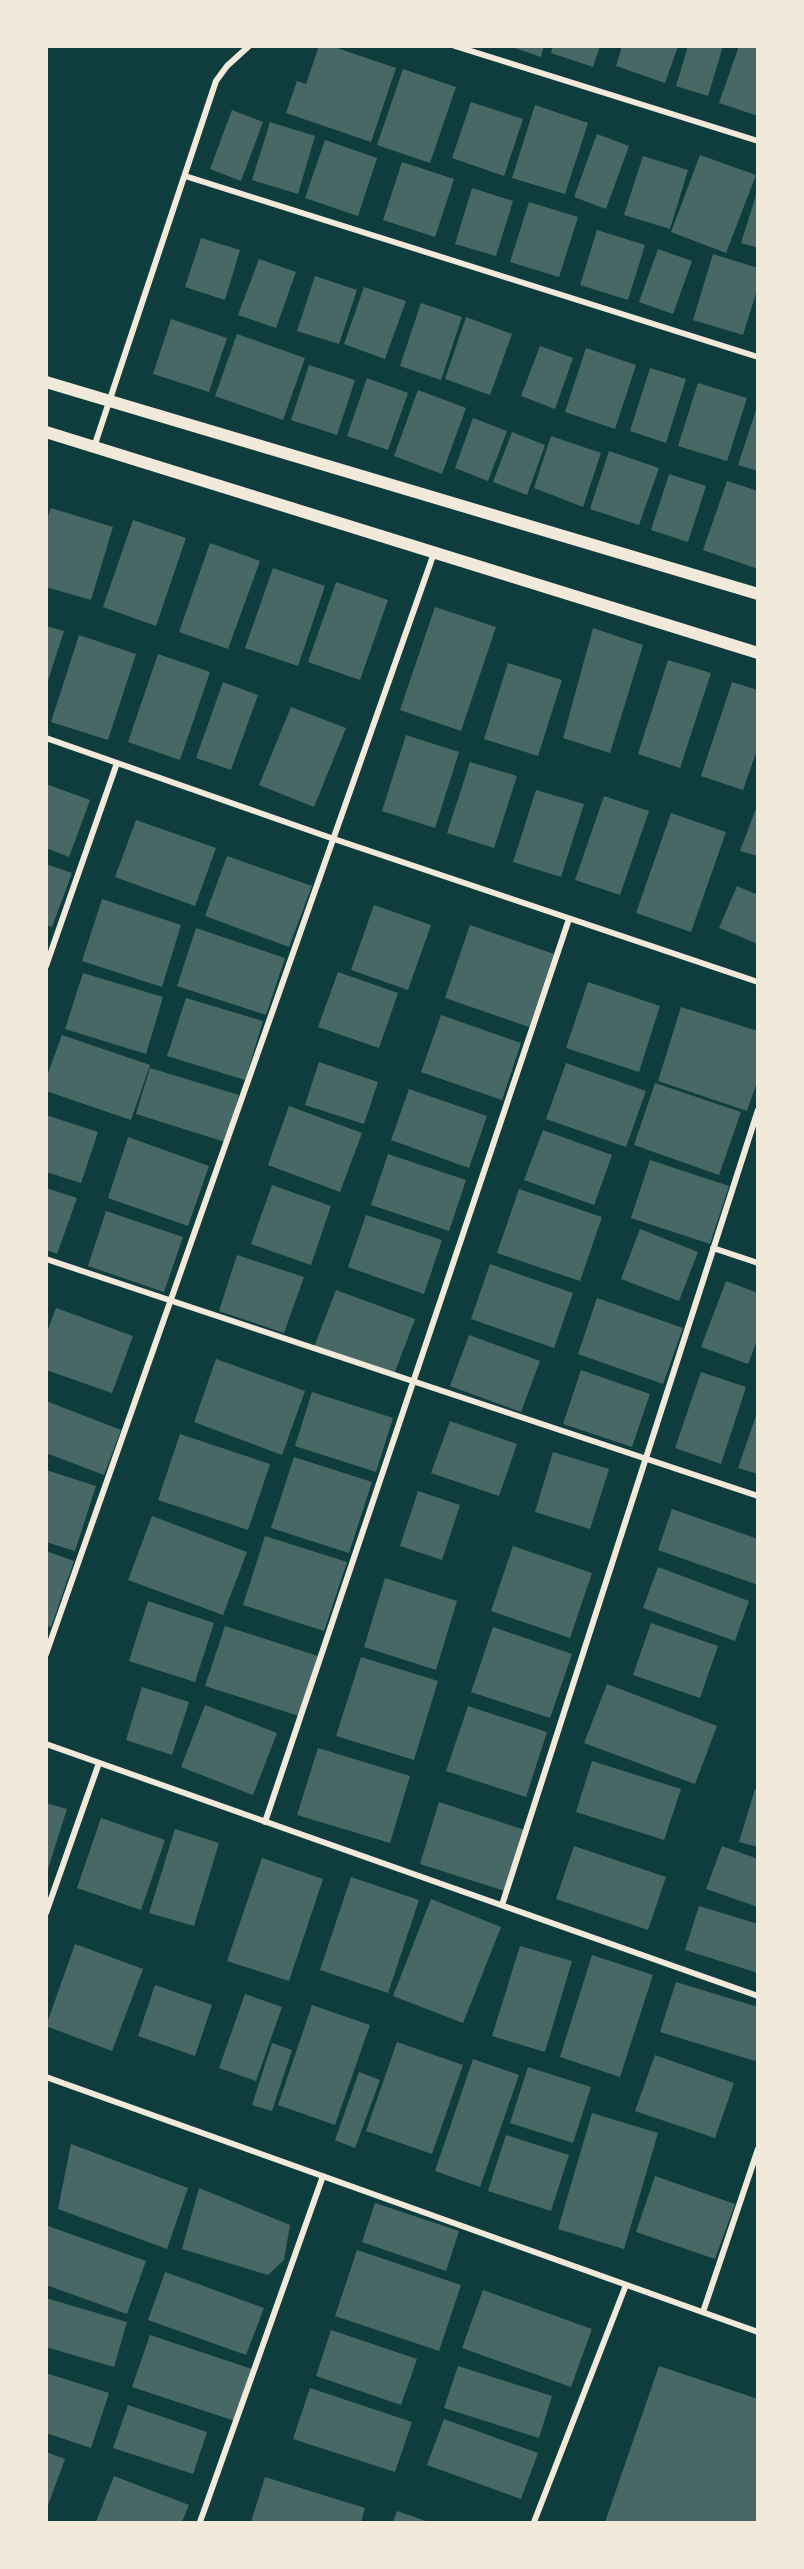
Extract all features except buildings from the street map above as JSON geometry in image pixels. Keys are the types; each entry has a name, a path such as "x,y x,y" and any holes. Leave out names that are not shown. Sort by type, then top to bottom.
{"main road":[{"path":"46,382 758,594"},
{"path":"46,432 758,653"}],"street":[{"path":"94,447 216,81 227,66 249,46"},
{"path":"455,46 758,141"},
{"path":"185,176 758,357"},
{"path":"46,1654 434,553"},
{"path":"46,738 334,839 758,981"},
{"path":"46,966 117,763"},
{"path":"265,1822 569,919"},
{"path":"502,1905 758,1110"},
{"path":"713,1248 758,1263"},
{"path":"46,1259 758,1496"},
{"path":"46,1744 758,1996"},
{"path":"46,1913 99,1764"},
{"path":"46,2077 758,2332"},
{"path":"703,2312 758,2149"},
{"path":"200,2523 323,2176"},
{"path":"534,2523 626,2285"}]}
